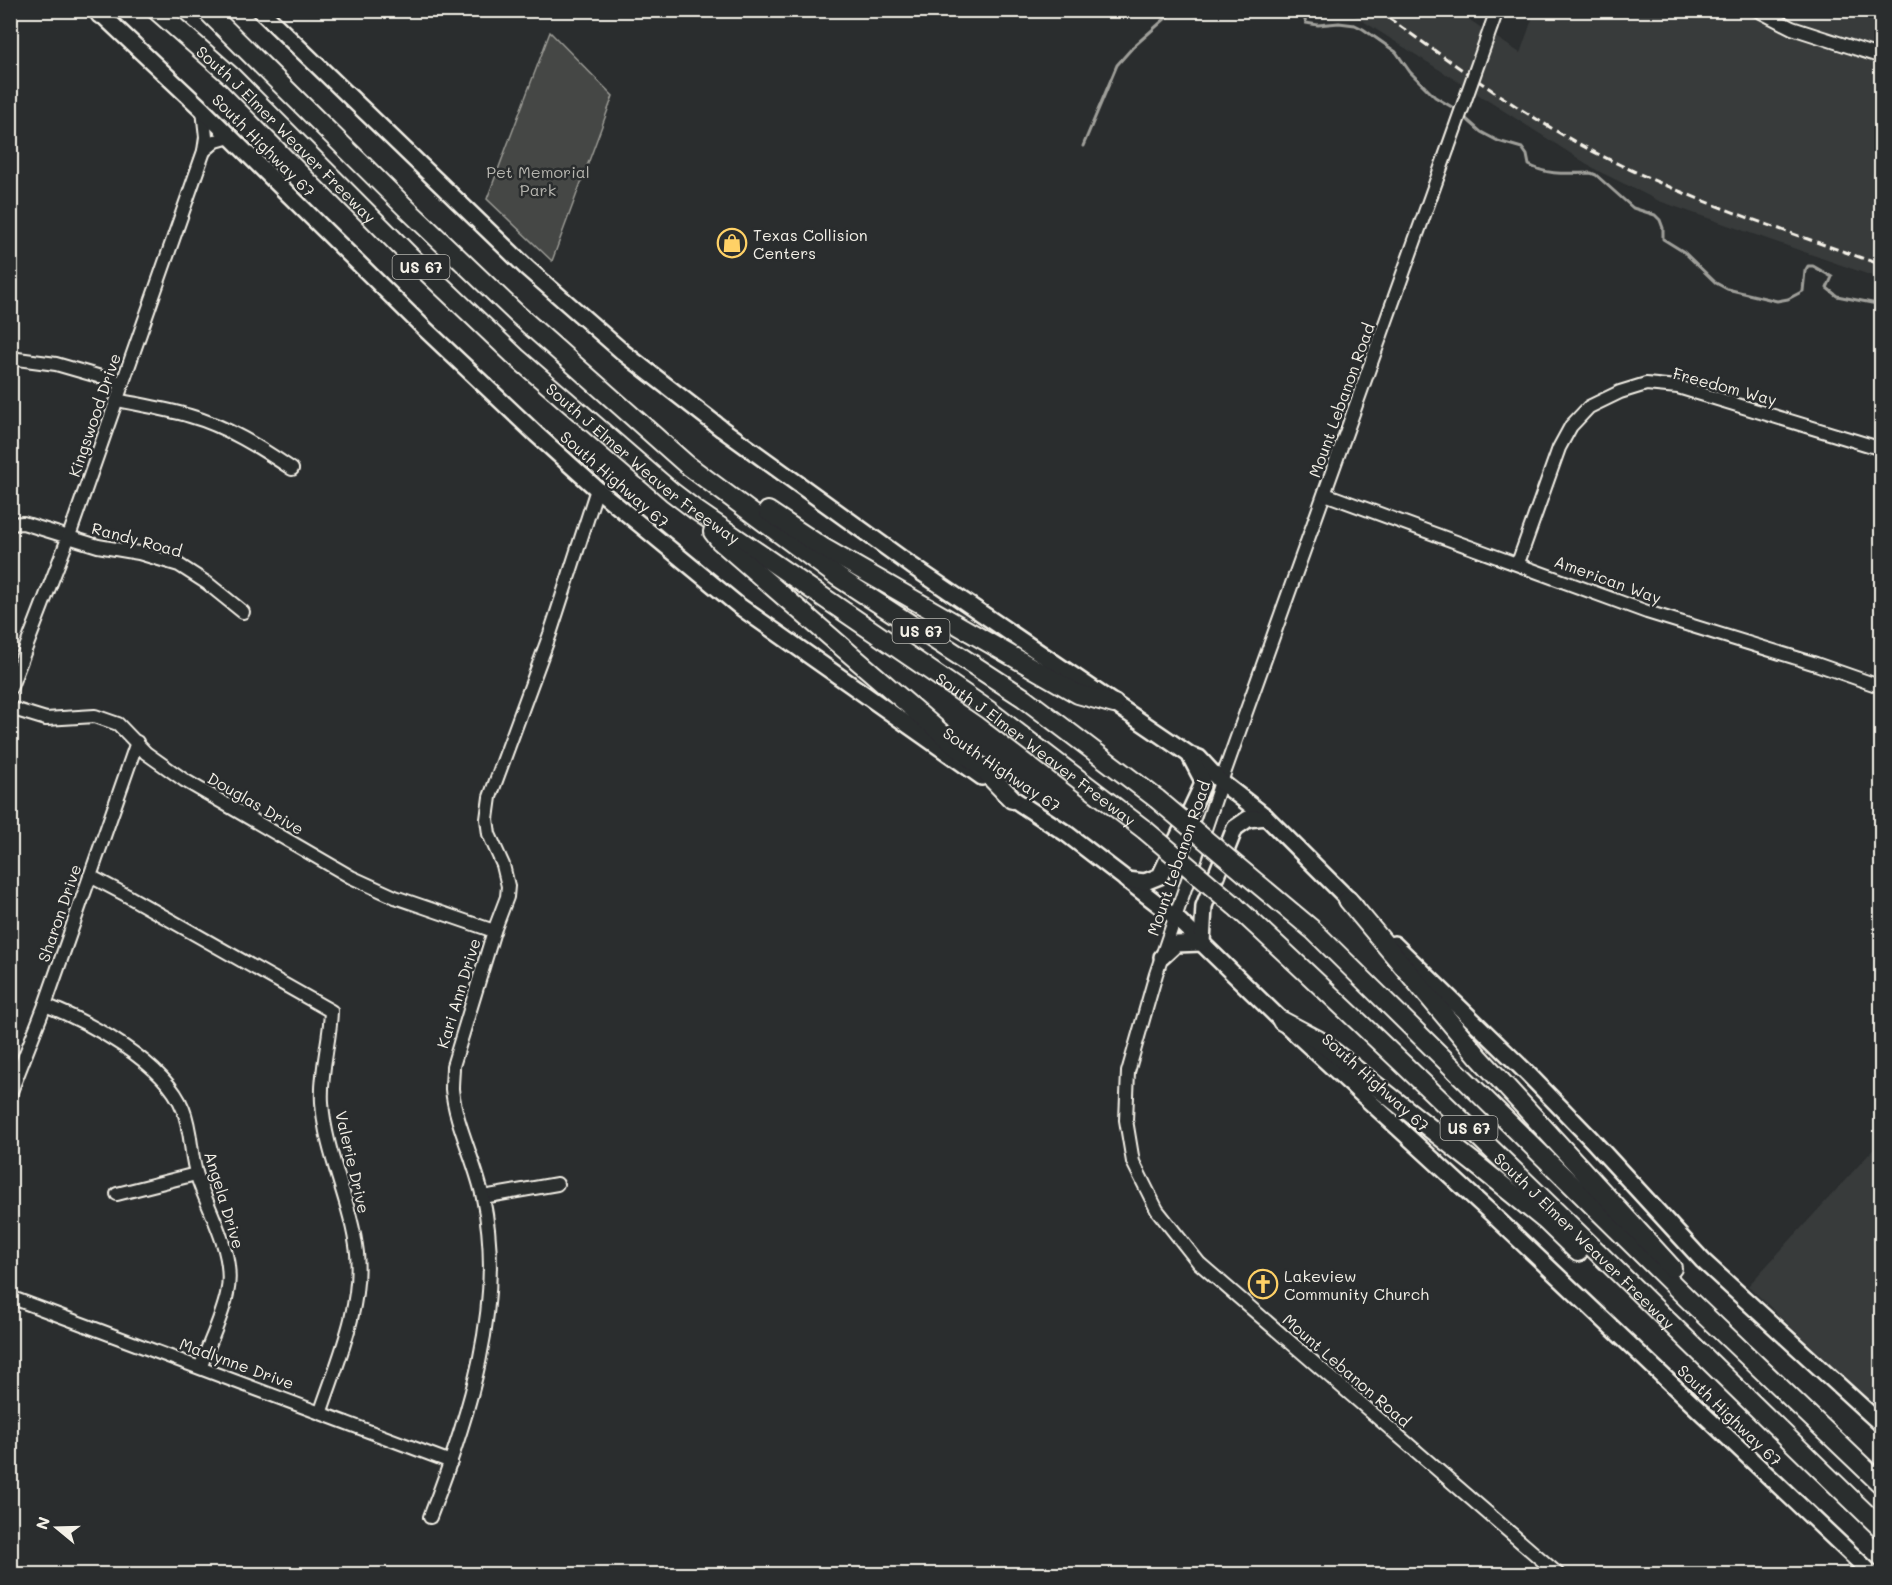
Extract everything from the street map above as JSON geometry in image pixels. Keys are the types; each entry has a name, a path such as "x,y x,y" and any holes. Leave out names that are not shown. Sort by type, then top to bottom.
{"highway":[{"name":"South J Elmer Weaver Freeway","path":"156,10 232,77 411,257 516,357 623,450 697,511 988,710 1145,830 1235,906 1359,1020 1881,1529"},
{"name":"South J Elmer Weaver Freeway","path":"206,10 517,314 686,464 838,577 1024,698 1157,799 1313,930 1696,1307 1881,1485"},
{"path":"686,464 736,491 822,547 1078,694 1114,704"},
{"path":"697,511 720,541 985,771 1012,799"},
{"path":"1348,900 1479,1057 1681,1277 1696,1307"},
{"path":"1282,1021 1318,1041 1483,1170 1546,1221 1676,1342 1700,1354"}],"main road":[{"name":"South Highway 67","path":"99,12 203,110 425,329 597,489 739,606 1012,799 1067,834 1175,917 1282,1021 1491,1212 1872,1575"},
{"path":"265,12 527,268 624,353 722,429 903,559 1114,704 1199,759 1221,782 1266,817 1592,1139 1703,1261 1881,1425"},
{"path":"1126,880 1145,882 1160,876 1202,786 1202,779 1190,755"},
{"path":"1162,957 1176,944 1202,943 1204,906 1234,828 1248,819 1266,817"}],"street":[{"name":"Mount Lebanon Road","path":"1497,10 1221,782 1175,917 1128,1072 1126,1120 1133,1162 1157,1210 1199,1263 1558,1575"},
{"path":"1757,10 1792,28 1881,57"},
{"name":"Kingswood Drive","path":"10,689 69,536 204,151 206,137 203,110"},
{"path":"204,151 216,141 230,137"},
{"path":"10,358 56,364 122,383"},
{"name":"Freedom Way","path":"1518,563 1559,448 1571,426 1589,408 1610,396 1646,384 1678,387 1881,449"},
{"path":"117,400 191,416 262,449 292,469"},
{"name":"Kari Ann Drive","path":"430,1516 451,1462 478,1366 487,1324 489,1240 483,1197 452,1089 453,1066 494,930 507,897 508,886 503,865 489,834 487,819 490,797 550,634 597,489"},
{"name":"American Way","path":"1325,494 1647,612 1816,664 1881,687"},
{"name":"Randy Road","path":"10,524 22,523 98,546 139,553 179,565 207,583 243,612"},
{"name":"Douglas Drive","path":"10,708 46,719 95,716 118,724 158,762 184,780 351,877 395,897 494,930"},
{"name":"Sharon Drive","path":"10,1094 45,1005 136,742"},
{"name":"Valerie Drive","path":"90,876 331,1011 330,1036 323,1068 322,1101 328,1143 343,1190 357,1253 356,1301 321,1412"},
{"name":"Angela Drive","path":"45,1005 106,1036 149,1063 182,1106 196,1174 224,1247 228,1270 227,1293 201,1366"},
{"path":"117,1194 196,1174"},
{"path":"483,1197 557,1184"},
{"name":"Madlynne Drive","path":"10,1297 201,1366 451,1462"}],"shaded area":[{"path":"1347,11 1456,11 1520,53 1535,11 1881,11 1881,279 1659,201 1598,171"},
{"path":"1881,1141 1881,1413 1748,1286"}],"green space":[{"name":"Pet Memorial Park","path":"550,32 613,96 552,261 487,199"}],"waterway":[{"path":"1083,146 1117,65 1133,47 1175,10"},
{"path":"1275,10 1289,15 1303,10"},
{"path":"1305,10 1306,23 1318,25 1339,23 1355,25 1363,29 1396,52 1410,72 1435,97 1457,110"},
{"path":"1462,115 1481,132 1498,141 1522,148 1527,155 1529,165 1536,169 1596,175 1633,208 1655,215 1663,228 1663,239 1684,252 1716,283 1727,289 1777,301 1788,299 1803,291 1805,271 1808,266 1813,266 1832,277 1827,288 1837,296 1882,305"}],"railway":[{"path":"1377,10 1513,104 1598,154 1667,186 1882,265"}],"place":[{"name":"Texas Collision Centers","path":"732,243"},
{"name":"Lakeview Community Church","path":"1263,1284"}]}
